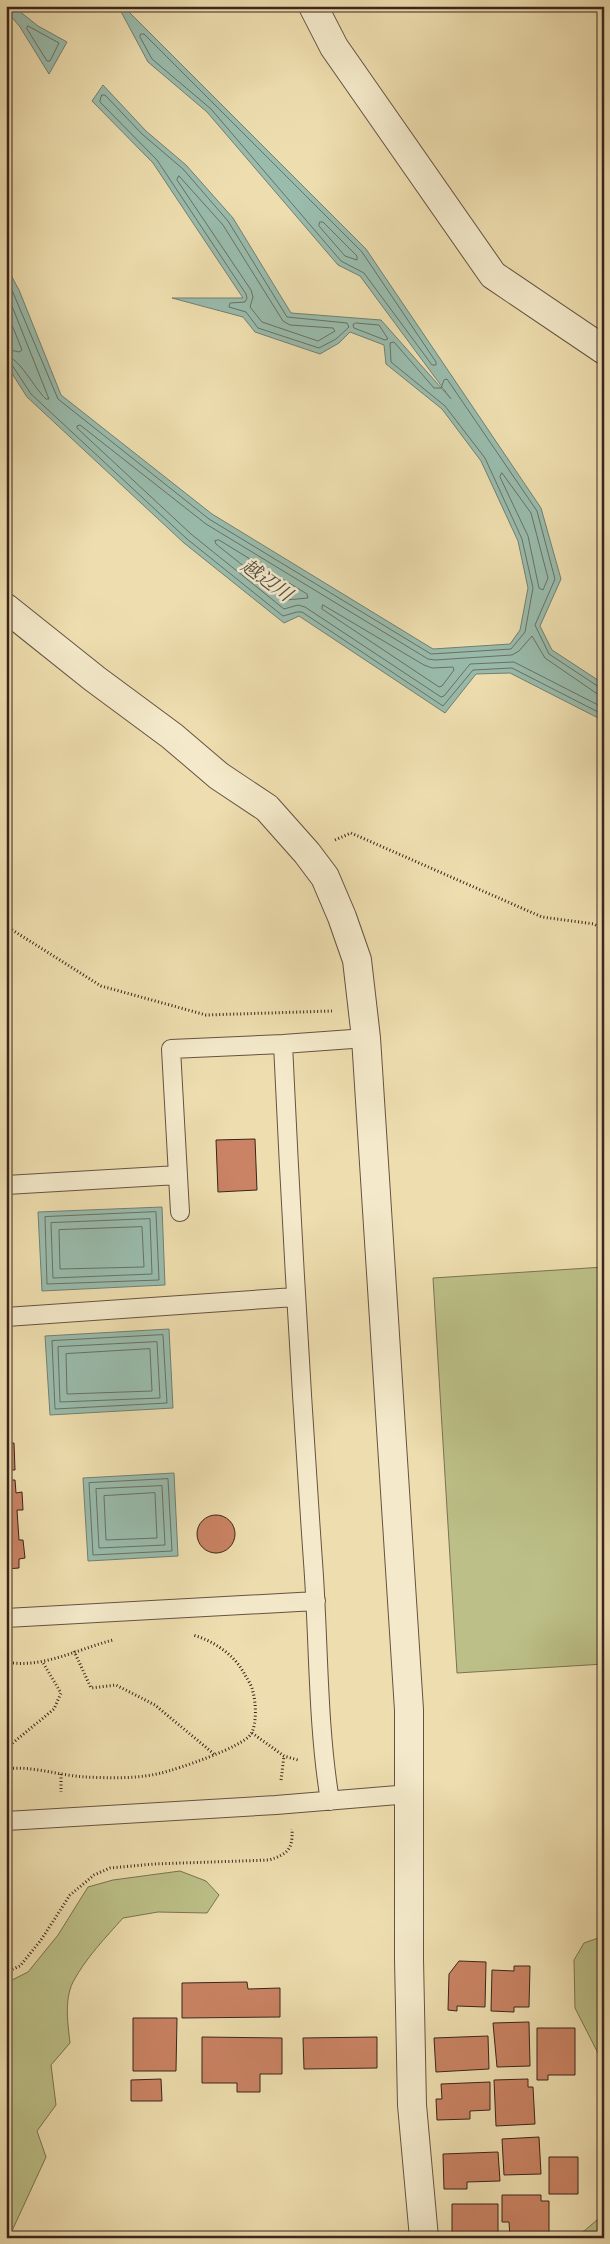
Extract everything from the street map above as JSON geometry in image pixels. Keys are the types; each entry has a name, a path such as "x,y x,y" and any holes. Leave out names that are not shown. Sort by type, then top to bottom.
{"street":[{"path":"313,6 334,47 493,275 604,350"},
{"path":"6,608 95,679 172,736 219,776 267,808 308,853 325,878 342,917 357,960 366,1038 409,1710 408,1959 412,2106 424,2238"}],"lane":[{"path":"180,1212 171,1049 366,1038"},
{"path":"283,1044 295,1297 316,1601 325,1769 330,1801"},
{"path":"6,1184 178,1174"},
{"path":"6,1317 295,1297"},
{"path":"6,1618 316,1601"},
{"path":"6,1821 292,1804 410,1794"}],"path":[{"path":"308,853 351,833 542,917 594,924 604,930"},
{"path":"6,926 101,986 206,1015 362,1010"},
{"path":"42,1661 61,1693 54,1709 9,1746 7,1752 8,1769 83,1777 121,1777 161,1773 239,1744 252,1733 255,1714 253,1692 240,1666 209,1640 192,1635"},
{"path":"6,1662 21,1665 42,1661 116,1639"},
{"path":"74,1651 91,1688 116,1685 156,1705 214,1754"},
{"path":"252,1733 284,1756 325,1769"},
{"path":"6,1972 20,1966 41,1940 70,1894 94,1876 110,1868 154,1864 269,1860 283,1856 293,1843 292,1804"}],"green space":[{"path":"604,1267 604,1664 457,1673 433,1278"},
{"path":"180,1871 206,1881 219,1895 207,1913 158,1912 123,1918 90,1957 73,1982 68,1996 70,2043 51,2065 56,2105 37,2131 46,2157 11,2233 6,2226 6,1983 28,1972 58,1935 88,1887 113,1880"},
{"path":"604,1936 604,2057 599,2055 575,2008 574,1960 584,1943"},
{"path":"604,2214 604,2238 576,2238"}],"water":[{"path":"6,6 13,6 38,26 67,42 49,74 20,27 6,10"},
{"name":"越辺川","path":"118,6 123,6 366,249 541,508 561,579 540,626 552,650 604,684 604,721 510,673 476,674 445,713 299,616 284,623 184,543 27,397 6,364 6,266 19,290 61,395 212,514 433,649 510,644 520,630 528,588 518,541 481,461 442,409 386,364 384,345 350,332 339,343 320,354 255,332 243,317 172,298 243,298 153,163 92,101 103,85 146,131 186,165 233,218 291,313 381,320 451,399 360,276 338,265 207,112 148,62"},
{"path":"162,1207 165,1285 42,1291 38,1212"},
{"path":"169,1329 173,1408 50,1415 45,1336"},
{"path":"174,1473 178,1556 88,1561 83,1478"}],"building":[{"path":"255,1139 257,1190 218,1192 216,1140"},
{"path":"6,1443 14,1443 15,1470 6,1470"},
{"path":"6,1480 15,1480 16,1493 22,1492 23,1510 17,1510 19,1540 23,1540 25,1558 19,1559 19,1568 6,1569"},
{"path":"216,1515 229,1521 235,1534 229,1547 216,1553 203,1547 197,1534 203,1521"},
{"path":"459,1961 486,1962 485,2007 457,2006 457,2011 448,2010 449,1974"},
{"path":"514,1966 530,1966 529,2007 514,2007 514,2012 491,2011 492,1970 514,1971"},
{"path":"247,1982 248,1989 280,1988 280,2017 182,2018 182,1983"},
{"path":"133,2018 177,2018 176,2071 133,2071"},
{"path":"529,2022 530,2066 497,2067 493,2023"},
{"path":"537,2028 575,2028 575,2075 548,2075 548,2080 537,2080"},
{"path":"488,2036 489,2069 436,2072 434,2038"},
{"path":"202,2037 282,2038 282,2074 260,2074 260,2092 237,2092 237,2083 202,2083"},
{"path":"377,2037 377,2068 304,2069 303,2038"},
{"path":"161,2079 162,2101 131,2101 131,2080"},
{"path":"528,2079 528,2087 533,2087 535,2124 496,2126 494,2080"},
{"path":"490,2082 490,2110 470,2111 470,2119 437,2120 436,2099 442,2099 441,2084"},
{"path":"539,2137 541,2174 504,2175 502,2139"},
{"path":"498,2152 500,2181 467,2182 467,2189 444,2189 443,2154"},
{"path":"549,2157 578,2157 578,2194 549,2194"},
{"path":"502,2195 541,2195 541,2201 549,2201 549,2236 510,2237 509,2222 502,2222"},
{"path":"452,2204 498,2204 498,2234 452,2235"}]}
